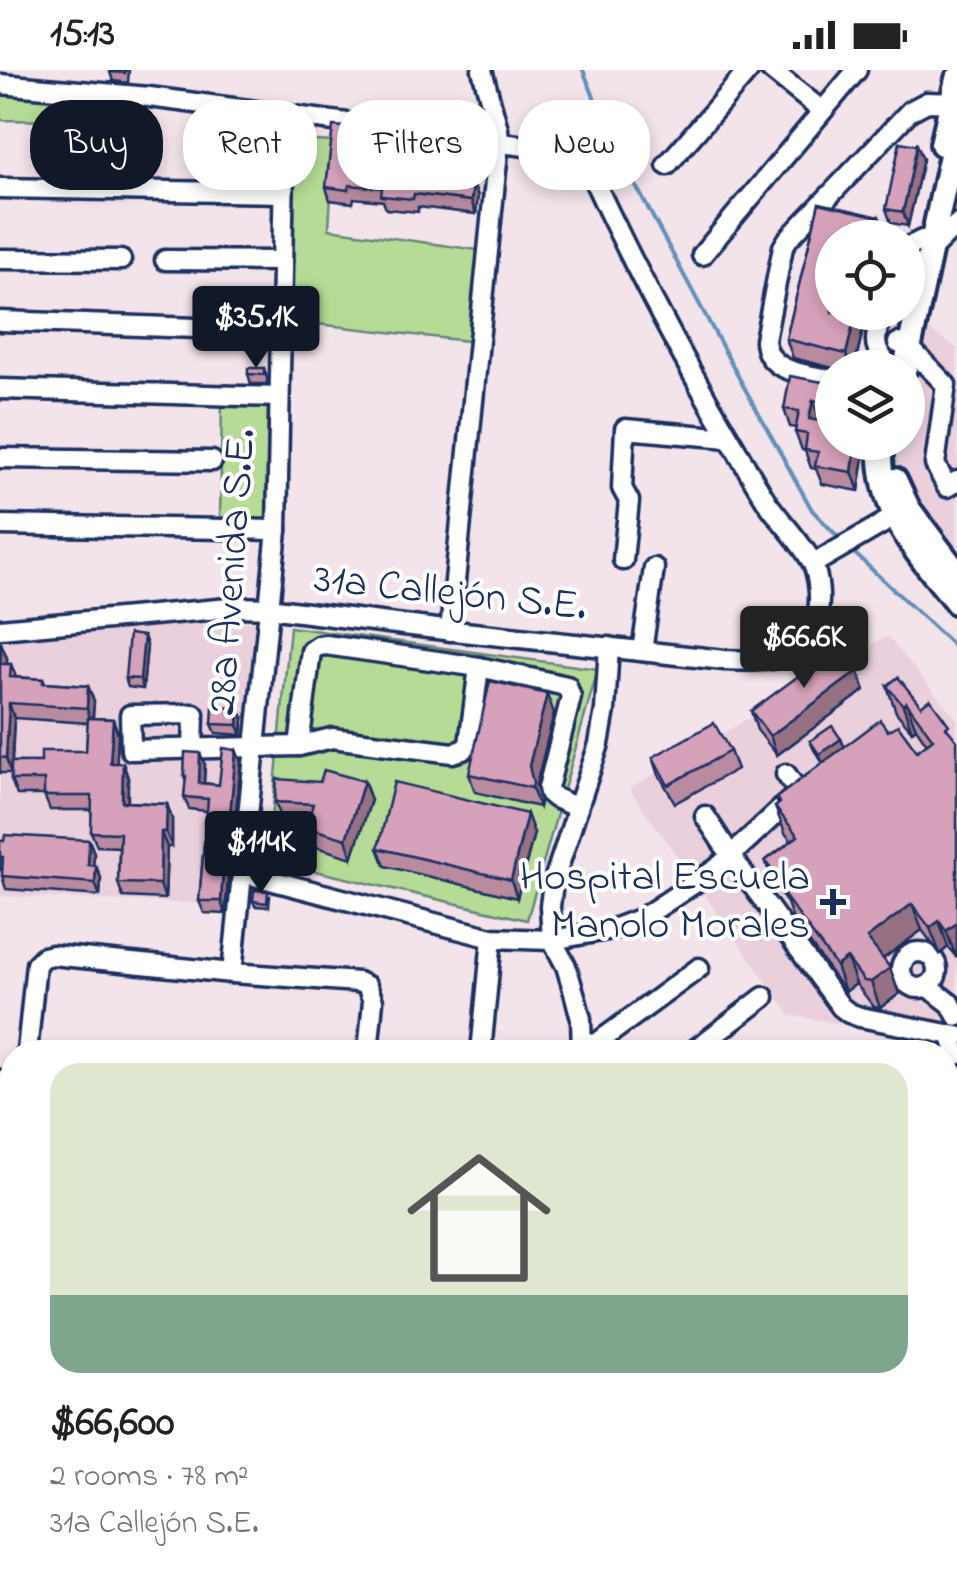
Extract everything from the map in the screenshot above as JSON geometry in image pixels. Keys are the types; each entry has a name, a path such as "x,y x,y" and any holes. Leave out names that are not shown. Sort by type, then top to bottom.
{"main road":[{"path":"925,265 936,241 957,79"},
{"path":"905,350 936,241 957,127"},
{"path":"881,460 882,483 894,517 924,562 956,599"},
{"path":"892,460 898,503 894,517"},
{"path":"896,480 908,508 957,573"},
{"path":"894,517 930,539"}],"street":[{"path":"482,70 490,100"},
{"path":"667,165 749,70"},
{"path":"771,70 821,110"},
{"path":"702,255 857,70"},
{"path":"0,84 183,102"},
{"path":"815,376 786,369 766,353 765,340 783,247 910,111 927,102 954,103"},
{"path":"498,142 570,151 583,157 647,292 729,438 767,502 812,564 894,517"},
{"path":"0,188 283,193"},
{"name":"28a Avenida S.E.","path":"232,973 276,530 283,190"},
{"path":"450,631 493,190"},
{"path":"0,259 121,260"},
{"path":"165,260 282,261"},
{"path":"0,321 280,330"},
{"path":"925,369 946,385 935,464 947,486 957,480"},
{"path":"0,389 279,397"},
{"path":"622,560 629,500 622,488 626,429 729,438"},
{"path":"0,458 212,461"},
{"path":"0,525 276,530"},
{"name":"31a Callejón S.E.","path":"0,629 268,608 450,631 766,661 802,647 812,634 818,614 818,586 812,564"},
{"path":"642,651 654,568"},
{"path":"299,746 311,651 318,646 479,667 567,686 571,697 548,788 555,798 578,808"},
{"path":"582,1040 581,1019 566,966 552,940 550,906 553,883 599,744 609,647"},
{"path":"193,750 299,746 332,738 453,753 469,744 479,667"},
{"path":"243,873 492,938 552,940 627,924 676,896 736,852 740,844 796,795 797,790 786,774"},
{"path":"705,816 841,1007 860,1017 954,1035"},
{"path":"481,1040 492,938"},
{"path":"28,1040 36,964 52,955 358,982 367,986 373,1001 369,1040"},
{"path":"601,1040 700,968"},
{"path":"927,986 955,1007"},
{"path":"708,1040 764,997"}],"shaded area":[{"path":"925,327 957,348 957,573 895,480 892,460 925,460 925,350 911,350 914,330"},
{"path":"260,621 237,905 0,896 0,642 160,626"},
{"name":"Hospital Escuela Manolo Morales","path":"887,636 957,719 957,1040 913,1040 910,1036 790,1015 629,789"}],"green space":[{"path":"1,95 66,98 30,100 30,120 0,120"},
{"path":"317,141 334,142 329,229 478,250 468,341 290,321 294,190 317,190"},
{"path":"222,399 268,399 266,521 220,521"},
{"path":"290,627 598,669 527,920 268,860"}],"building":[{"path":"333,126 337,126 337,188 326,187"},
{"path":"900,142 917,145 903,212 886,209"},
{"path":"382,190 472,190 471,201 414,194 413,199 381,196"},
{"path":"819,203 879,217 815,220 815,330 852,330 847,350 830,350 786,339"},
{"path":"248,368 264,368 264,375 248,374"},
{"path":"790,376 815,381 815,400 809,419 815,420 815,452 805,450 807,434 795,432 799,411 784,409"},
{"path":"816,460 854,460 852,472 815,466"},
{"path":"129,634 144,636 140,679 125,678"},
{"path":"839,646 858,671 770,736 751,711"},
{"path":"0,664 11,664 10,677 88,686 87,708 9,703 6,758 0,757"},
{"path":"898,677 921,706 930,699 957,741 957,923 946,931 939,921 930,928 912,904 867,938 890,968 871,982 864,981 847,958 836,966 783,894 788,890 765,861 798,836 775,807 780,803 776,798 880,720 888,731 898,725 917,751 933,739 906,702 903,705 887,686"},
{"path":"490,681 547,694 529,766 532,788 469,774"},
{"path":"213,707 239,708 238,725 212,724"},
{"path":"88,718 113,719 110,763 123,763 122,802 167,804 166,832 161,832 160,884 118,883 120,833 91,832 92,796 44,796 44,780 11,780 11,762 41,762 41,751 86,751"},
{"path":"714,723 730,751 668,785 653,757"},
{"path":"832,726 841,739 819,754 810,741"},
{"path":"223,748 236,750 228,836 218,835 216,855 224,855 221,901 199,901 208,799 184,797 185,752 200,753 199,783 219,785"},
{"path":"324,770 364,781 346,839 306,827 313,804 275,802 277,779 320,782"},
{"path":"394,782 527,814 511,880 378,848"},
{"path":"5,835 89,840 88,865 96,866 95,883 2,876 0,841 4,841"},
{"path":"254,890 268,891 267,903 253,901"}],"waterway":[{"path":"583,70 611,139 739,378 812,510 841,540"},
{"path":"851,550 957,649"}],"place":[{"name":"Hospital Escuela Manolo Morales","path":"833,902"}]}
